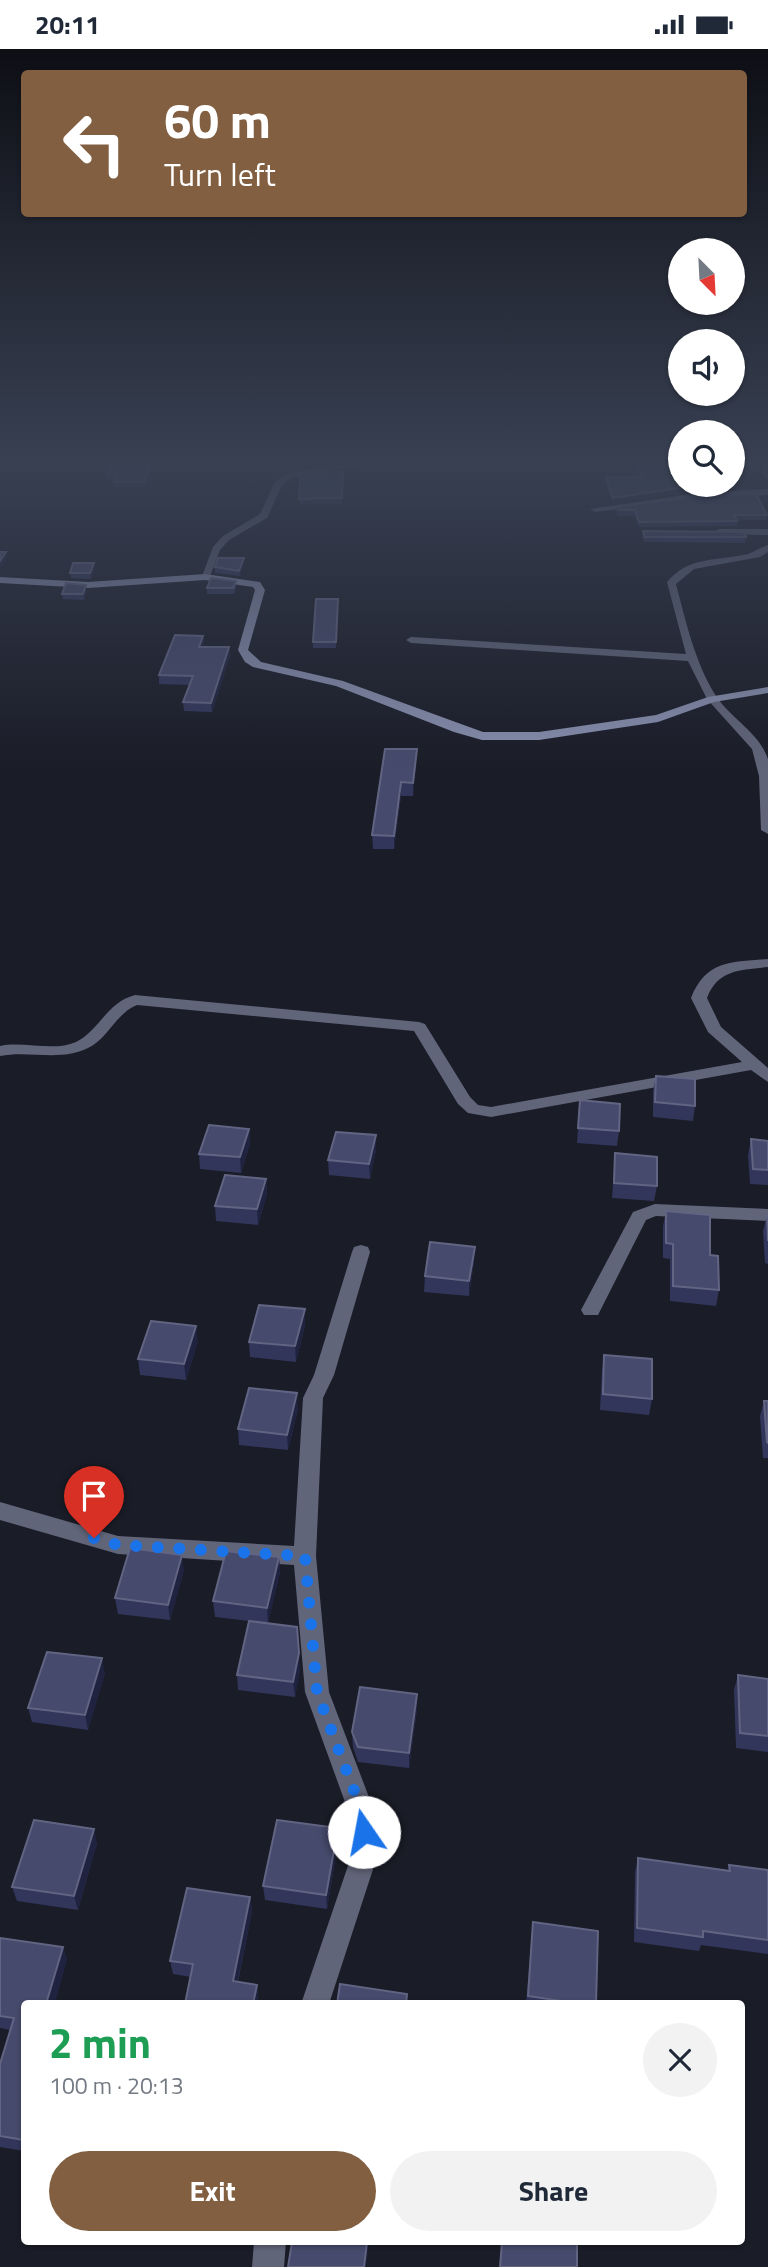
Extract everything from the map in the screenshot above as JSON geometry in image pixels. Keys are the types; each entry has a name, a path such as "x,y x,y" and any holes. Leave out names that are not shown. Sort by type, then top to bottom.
{"street":[{"path":"205,577 209,568"},
{"path":"685,568 677,572 671,584 686,638 712,698 755,743 763,759 768,829"},
{"path":"0,580 88,585 205,577 256,584 260,590 243,650 249,660 339,683 482,736 539,736 658,719 712,698 768,690"},
{"path":"411,640 694,658"},
{"path":"768,963 714,972 704,983 699,998 714,1030 768,1077"},
{"path":"0,1051 9,1048 76,1047 84,1044 121,1006 135,1000 419,1027 433,1045 463,1100 472,1109 491,1112 753,1065"},
{"path":"591,1310 639,1216 655,1210 768,1215"},
{"path":"316,2000 366,1851 362,1812 317,1692 305,1556 313,1398 324,1375 361,1252"},
{"path":"0,1511 118,1545 305,1556"},
{"path":"268,2267 270,2245"}],"building":[{"path":"72,568 92,568 90,573 70,573"},
{"path":"218,568 240,568 239,571"},
{"path":"211,578 236,581 233,588 207,588"},
{"path":"66,583 86,585 83,594 62,594"},
{"path":"316,599 338,599 336,642 313,642"},
{"path":"175,635 203,636 199,647 229,647 211,703 183,702 193,676 159,675"},
{"path":"385,749 417,749 413,783 401,782 394,836 372,835"},
{"path":"656,1076 695,1079 695,1106 655,1102"},
{"path":"580,1100 620,1104 619,1131 578,1128"},
{"path":"209,1125 249,1129 240,1157 199,1154"},
{"path":"336,1132 376,1135 369,1164 328,1160"},
{"path":"751,1139 768,1141 768,1170 753,1169"},
{"path":"615,1153 657,1157 657,1186 614,1183"},
{"path":"225,1175 266,1179 257,1209 215,1206"},
{"path":"666,1211 710,1215 710,1255 718,1256 719,1290 673,1286 673,1244 666,1243"},
{"path":"430,1242 475,1247 469,1281 425,1276"},
{"path":"259,1305 305,1309 295,1346 249,1342"},
{"path":"151,1321 196,1326 184,1364 138,1359"},
{"path":"604,1355 652,1359 652,1399 603,1394"},
{"path":"249,1388 297,1393 287,1435 238,1429"},
{"path":"764,1401 768,1401 768,1443 767,1442"},
{"path":"130,1548 182,1555 168,1605 115,1598"},
{"path":"226,1551 279,1557 267,1608 213,1601"},
{"path":"249,1621 297,1627 299,1653 293,1682 237,1675"},
{"path":"47,1652 102,1658 85,1715 28,1708"},
{"path":"738,1675 768,1679 768,1736 740,1733"},
{"path":"360,1687 417,1694 409,1753 358,1747 352,1732"},
{"path":"34,1820 94,1829 74,1896 12,1887"},
{"path":"277,1820 338,1828 326,1895 263,1886"},
{"path":"638,1858 730,1871 729,1865 768,1870 768,1940 703,1931 703,1937 637,1928"},
{"path":"187,1888 250,1897 233,1981 257,1985 254,2000 186,2000 193,1964 170,1961"},
{"path":"533,1922 598,1931 596,2000 554,2000 528,1996"},
{"path":"0,1938 63,1947 47,2000 21,2000 21,2140 0,2136 0,2064 14,2018 0,2016"},
{"path":"340,1984 407,1994 406,2000 338,2000"},
{"path":"292,2245 367,2245 364,2267 288,2267"},
{"path":"502,2245 577,2245 577,2267 500,2267"}],"route":[{"path":"94,1538 118,1545 305,1556 317,1692 362,1812 364,1832"}]}
